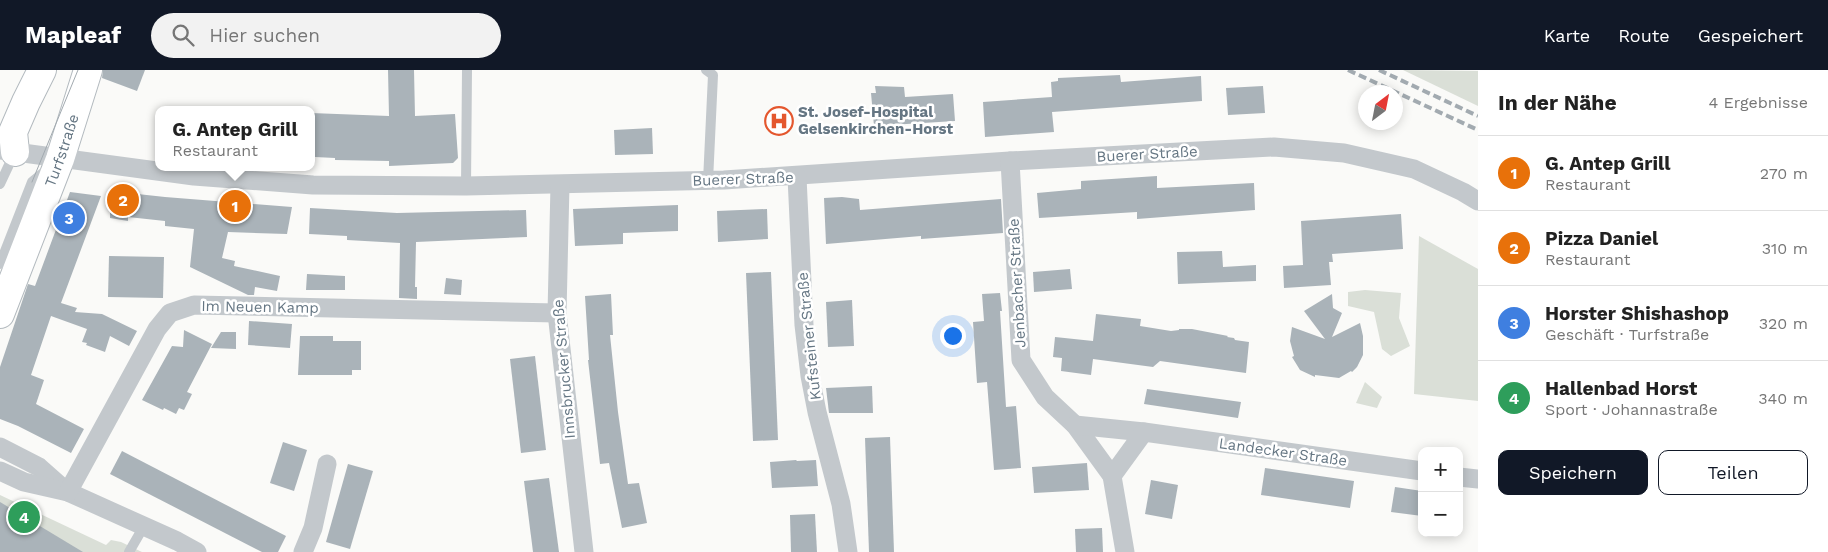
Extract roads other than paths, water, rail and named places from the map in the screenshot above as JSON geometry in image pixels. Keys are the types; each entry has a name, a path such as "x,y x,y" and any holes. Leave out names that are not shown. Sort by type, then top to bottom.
{"main road":[{"path":"10,141 15,93 28,70"},
{"path":"10,141 42,70"},
{"name":"Turfstraße","path":"0,314 60,159 88,70"}],"street":[{"name":"Buerer Straße","path":"10,141 60,159 194,176 313,185 466,186 708,181 797,177 1010,161 1283,148 1344,153 1414,169 1478,201"},
{"name":"Jenbacher Straße","path":"1010,161 1021,360 1045,397 1076,425 1112,476 1126,552"},
{"name":"Kufsteiner Straße","path":"797,177 804,325 810,376 841,504 848,552"},
{"name":"Innsbrucker Straße","path":"560,185 557,313 584,552"},
{"name":"Im Neuen Kamp","path":"68,492 157,329 170,313 194,305 557,313"},
{"name":"Landecker Straße","path":"1076,425 1144,432 1418,471"},
{"path":"1112,476 1144,432"},
{"path":"0,447 39,467 68,492"},
{"path":"303,552 313,528 327,464"},
{"path":"0,472 24,482 68,492 197,552"},
{"path":"1463,477 1478,479"}],"lane":[{"path":"466,186 467,70"},
{"path":"706,70 712,75 708,181"},
{"path":"0,184 10,141"},
{"path":"0,264 32,182 60,159"},
{"path":"128,552 144,526"}],"tram line":[{"path":"32,182 78,70"}],"railway":[{"path":"1348,70 1478,130"},
{"path":"1379,70 1478,116"}],"place":[{"name":"St. Josef-Hospital Gelsenkirchen-Horst","path":"779,121"},
{"name":"Pizza Daniel","path":"123,200"},
{"name":"G. Antep Grill","path":"235,206"},
{"name":"Horster Shishashop","path":"69,218"},
{"name":"Hallenbad Horst","path":"24,517"}]}
